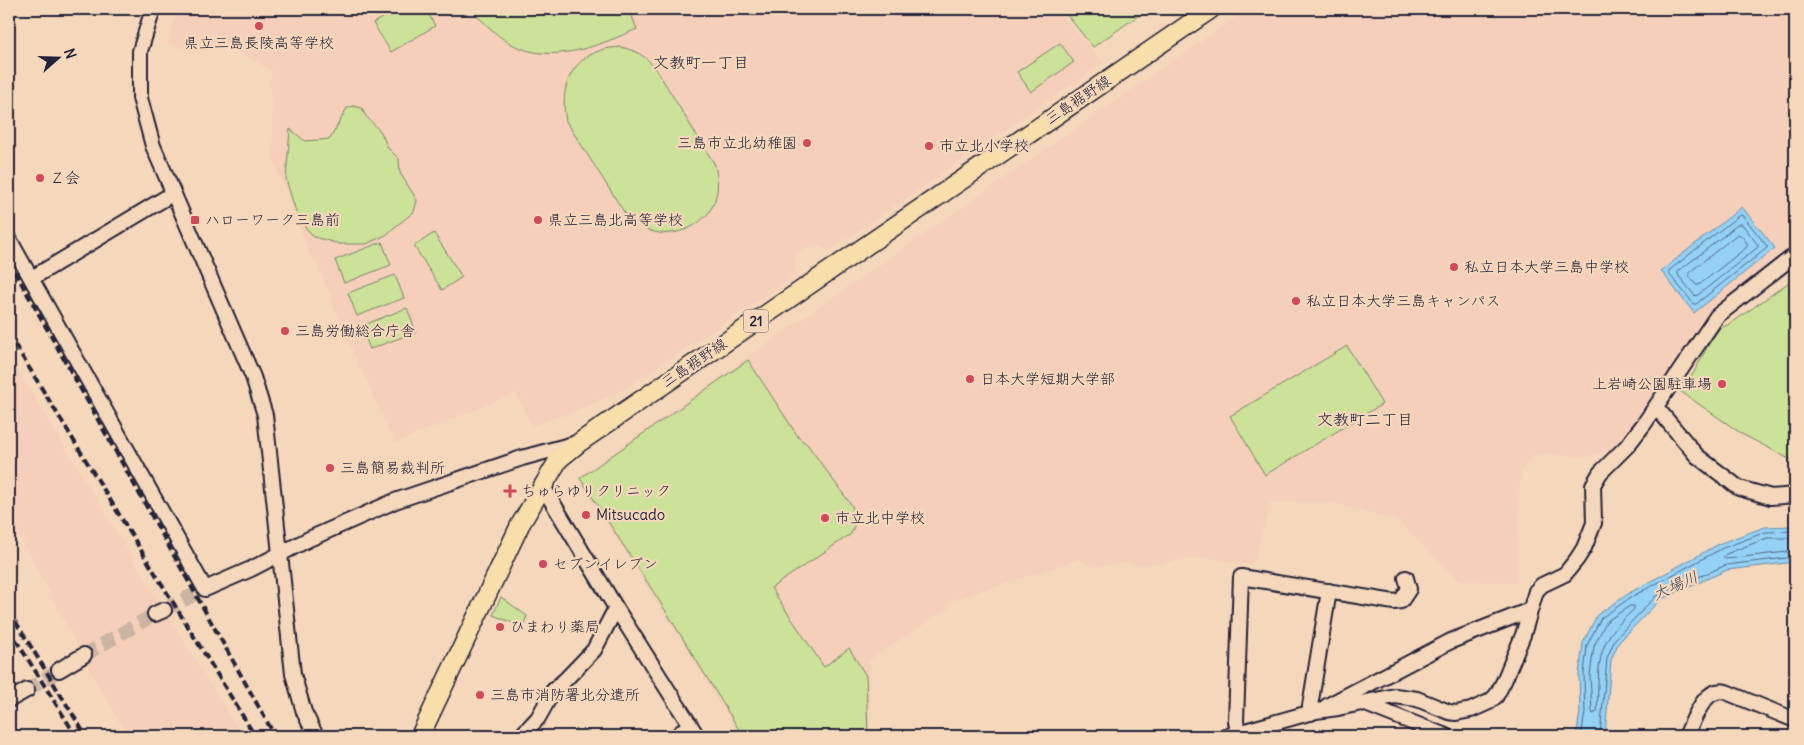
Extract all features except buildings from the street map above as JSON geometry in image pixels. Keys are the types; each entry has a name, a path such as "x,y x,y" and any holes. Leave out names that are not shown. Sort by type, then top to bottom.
{"main road":[{"name":"三島裾野線","path":"420,736 520,525 559,459 580,442 1211,9"}],"street":[{"path":"153,9 140,52 140,98 152,146 253,377 265,415 293,674 304,712 316,736"},
{"path":"32,278 172,194"},
{"path":"9,239 205,589 394,501 522,458 580,442"},
{"path":"1406,578 1409,589 1403,600 1398,602 1241,576 1236,713 1233,735 1314,712 1395,696 1417,698 1449,712 1456,713 1471,710 1489,702 1496,696 1504,681 1523,636 1530,610 1539,588 1565,574 1577,559 1594,523 1593,485 1600,473 1627,446 1656,407 1717,316 1795,255"},
{"path":"1656,407 1696,456 1739,488 1771,497 1795,495"},
{"path":"542,485 616,608 697,736"},
{"path":"1314,712 1310,706 1329,591"},
{"path":"521,736 538,718 553,691 594,650 616,608"},
{"path":"1314,712 1451,641 1510,616 1530,610"},
{"path":"59,670 84,655"},
{"path":"9,700 27,690"},
{"path":"1686,736 1700,708 1710,694 1717,691 1726,692 1795,720"},
{"path":"1363,703 1446,736"},
{"path":"677,736 690,724"}],"shaded area":[{"name":"県立三島北高等学校","path":"178,9 1057,9 1103,63 828,251 814,244 795,255 795,268 790,280 618,393 532,426 516,393 395,443 344,332 317,261 312,258 305,242 274,162 270,79 272,71 229,46 194,52 167,43"},
{"name":"私立日本大学三島キャンパス","path":"1247,9 1795,9 1795,247 1716,311 1671,377 1623,441 1610,450 1588,457 1549,454 1534,455 1523,467 1520,482 1517,583 1458,581 1397,520 1332,503 1271,502 1252,565 1206,558 1134,566 1133,562 1095,567 1084,563 1081,559 948,602 949,608 869,660 870,736 739,736 699,669 577,478 750,355"},
{"path":"9,356 242,736 128,736 91,673 9,515"}],"green space":[{"path":"398,9 426,9 435,26 391,52 373,23"},
{"path":"471,9 629,9 637,29 581,50 543,53 525,50 507,42"},
{"path":"1062,9 1148,9 1093,47"},
{"path":"1060,43 1074,62 1031,92 1017,72"},
{"path":"620,47 640,54 656,69 715,165 717,188 713,206 707,215 690,228 669,233 658,233 648,230 627,215 566,121 564,99 569,78 574,70 590,55 603,49"},
{"path":"353,106 362,108 365,115 381,132 388,148 399,159 400,173 417,200 414,212 386,235 366,244 340,244 314,237 298,219 286,179 290,129 305,141 330,139 347,108"},
{"path":"434,233 462,277 442,290 414,246"},
{"path":"382,242 391,265 344,283 335,260"},
{"path":"395,275 404,298 357,316 348,293"},
{"path":"1795,278 1795,462 1742,434 1680,391 1694,372 1720,328 1730,324"},
{"path":"407,308 416,332 370,349 361,326"},
{"path":"1347,346 1382,404 1265,475 1230,416"},
{"path":"748,360 799,438 807,444 852,506 855,523 851,534 771,588 824,667 849,648 866,676 868,736 743,736 580,478"},
{"path":"501,597 527,616 523,627 493,615"}],"water":[{"path":"1742,207 1775,248 1694,313 1661,271"},
{"name":"大場川","path":"1795,526 1795,562 1727,570 1660,600 1619,642 1611,660 1605,736 1576,736 1580,713 1579,674 1583,643 1597,615 1631,592 1721,543 1765,527"}],"tunnel":[{"path":"164,610 205,589"},
{"path":"84,655 155,614"},
{"path":"27,690 59,670"}],"railway":[{"path":"9,261 275,736"},
{"path":"9,335 255,736"},
{"path":"9,611 86,736"},
{"path":"9,629 76,736"}],"place":[{"name":"県立三島長陵高等学校","path":"259,26"},
{"name":"三島市立北幼稚園","path":"807,143"},
{"name":"市立北小学校","path":"929,146"},
{"name":"Ｚ会","path":"40,178"},
{"name":"ハローワーク三島前","path":"195,220"},
{"name":"県立三島北高等学校","path":"538,220"},
{"name":"私立日本大学三島中学校","path":"1454,267"},
{"name":"私立日本大学三島キャンパス","path":"1296,301"},
{"name":"三島労働総合庁舎","path":"285,331"},
{"name":"日本大学短期大学部","path":"970,379"},
{"name":"上岩崎公園駐車場","path":"1722,384"},
{"name":"三島簡易裁判所","path":"330,468"},
{"name":"ちゅらゆりクリニック","path":"510,491"},
{"name":"Mitsucado","path":"586,515"},
{"name":"市立北中学校","path":"825,518"},
{"name":"セブンイレブン","path":"543,564"},
{"name":"ひまわり薬局","path":"500,627"},
{"name":"三島市消防署北分遣所","path":"480,695"}],"district":[{"name":"文教町一丁目","path":"701,62"},
{"name":"文教町二丁目","path":"1365,419"}]}
